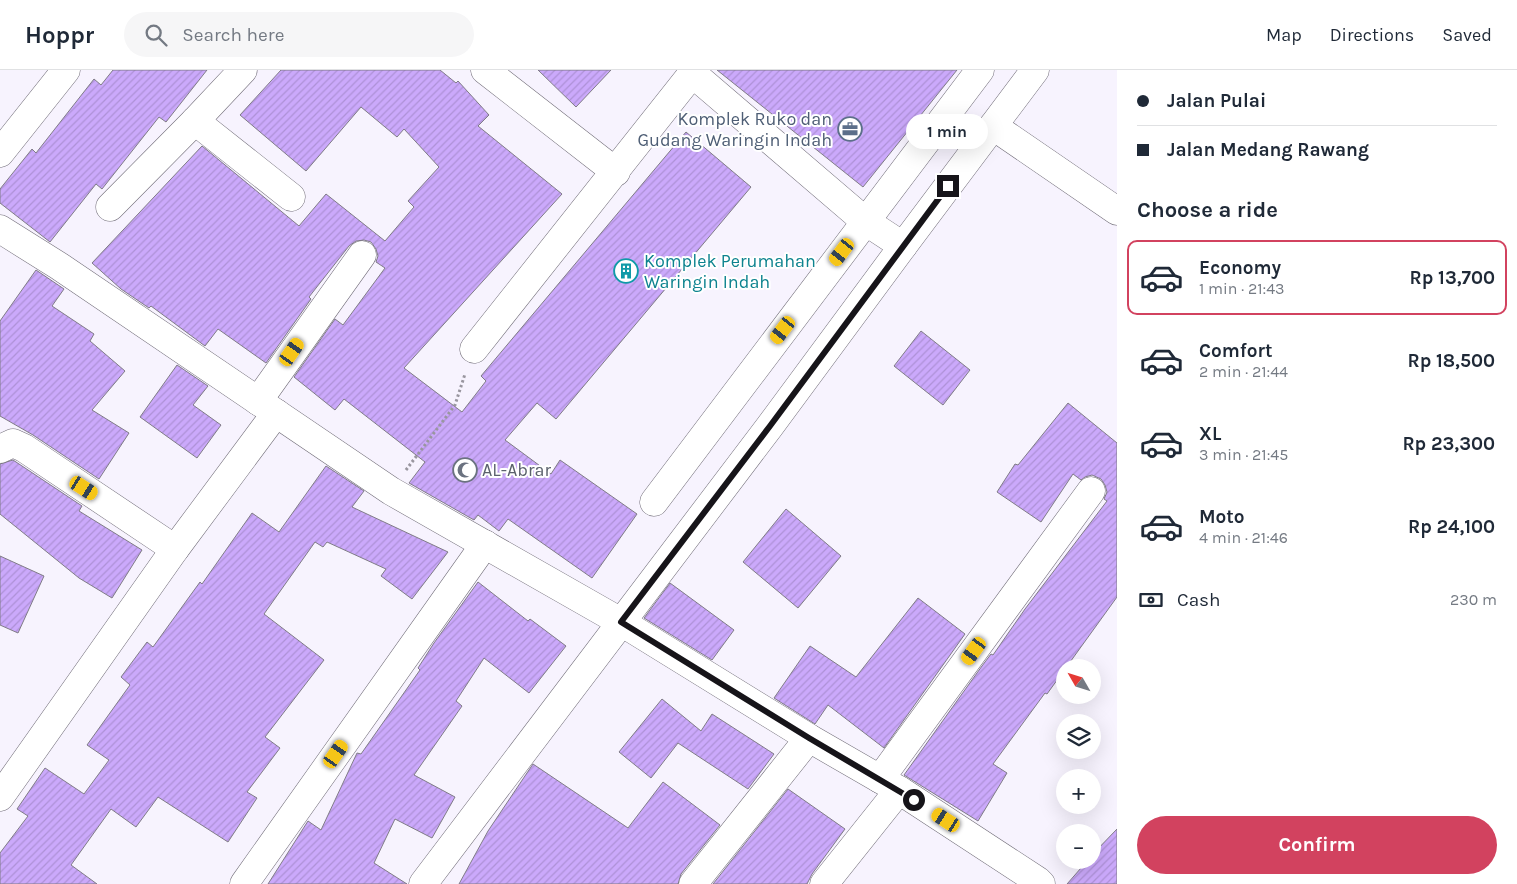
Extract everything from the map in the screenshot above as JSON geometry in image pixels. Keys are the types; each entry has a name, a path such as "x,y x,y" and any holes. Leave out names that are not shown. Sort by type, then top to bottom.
{"street":[{"path":"0,153 66,70"},
{"path":"110,207 243,70"},
{"path":"485,70 616,172"},
{"path":"654,502 980,70"},
{"path":"423,884 770,426 902,246 1036,70"},
{"path":"474,349 616,172 694,71 865,221 902,246"},
{"path":"195,121 291,197"},
{"path":"992,126 1117,211"},
{"path":"0,229 59,266 391,491 621,622 809,738 890,784 1038,880 1041,884"},
{"path":"0,796 175,549 362,255"},
{"path":"0,449 13,443 24,448 175,549"},
{"path":"824,884 890,784 1091,491"},
{"path":"244,884 485,544"},
{"path":"693,884 809,738"}],"path":[{"path":"391,491 455,405 474,349"}],"building":[{"path":"113,70 207,70 166,122 159,117 102,189 96,184 50,242 0,203 0,189 32,149 36,153 94,79 101,85"},
{"path":"281,70 440,70 456,83 458,81 489,115 478,126 562,194 404,368 462,412 486,381 481,376 686,132 751,187 556,419 537,403 505,440 551,474 560,460 637,514 592,578 508,519 499,531 478,515 474,520 409,483 425,462 344,399 335,410 294,377 335,319 343,325 385,268 376,262 378,256 371,242 364,240 356,241 349,246 309,297 311,299 266,363 218,329 205,346 151,306 149,308 121,289 92,263 202,146 299,226 326,194 385,241 414,207 408,201 439,167 404,129 397,137 361,107 306,171 240,115"},
{"path":"538,70 611,70 576,107"},
{"name":"Komplek Ruko dan Gudang Waringin Indah","path":"717,70 957,70 863,187"},
{"path":"36,270 64,289 52,306 94,334 90,341 125,371 92,410 129,433 99,479 33,435 0,416 0,321"},
{"path":"921,331 970,370 943,405 894,366"},
{"path":"177,365 208,386 193,405 221,425 197,458 140,417"},
{"path":"1068,403 1117,443 1117,597 1072,659 1056,659 1056,682 1047,694 1045,693 993,764 1007,773 978,821 904,775 982,666 991,654 993,655 1025,609 1107,501 1104,499 1107,492 1101,479 1092,475 1081,480 1073,474 1041,522 997,492 1015,464 1018,465"},
{"path":"13,460 82,506 79,511 142,550 112,598 79,578 0,514 0,464"},
{"path":"326,466 364,491 352,507 448,552 412,599 381,576 386,569 327,542 323,547 315,542 264,614 324,660 265,737 280,748 247,792 257,798 228,842 158,797 136,827 111,809 71,865 97,884 0,884 0,853 28,816 17,809 45,768 84,794 109,760 87,745 130,685 121,677 147,642 153,647 200,582 202,584 252,513 279,532"},
{"path":"786,509 841,556 798,608 743,562"},
{"path":"0,556 44,576 18,633 0,625"},
{"path":"478,582 528,621 530,619 566,646 529,693 484,658 456,701 462,706 414,775 455,797 432,838 395,819 374,863 407,884 268,884 308,821 321,830 357,753 361,754 420,670 418,668 434,643"},
{"path":"670,583 734,630 712,660 644,618"},
{"path":"918,598 965,634 884,748 828,705 815,724 774,698 810,646 856,677"},
{"path":"662,699 701,731 712,714 774,754 748,789 678,743 651,778 619,752"},
{"path":"533,764 628,828 663,782 720,825 681,874 678,884 459,884 488,831"},
{"path":"788,789 845,829 812,874 807,884 713,884"},
{"path":"1117,829 1117,884 1067,884 1080,869 1101,869 1101,846"}],"place":[{"name":"Komplek Ruko dan Gudang Waringin Indah","path":"850,129"},
{"name":"Komplek Perumahan Waringin Indah","path":"626,271"},
{"name":"AL-Abrar","path":"465,470"}],"route":[{"path":"914,800 809,738 621,622 770,426 948,186"}]}
